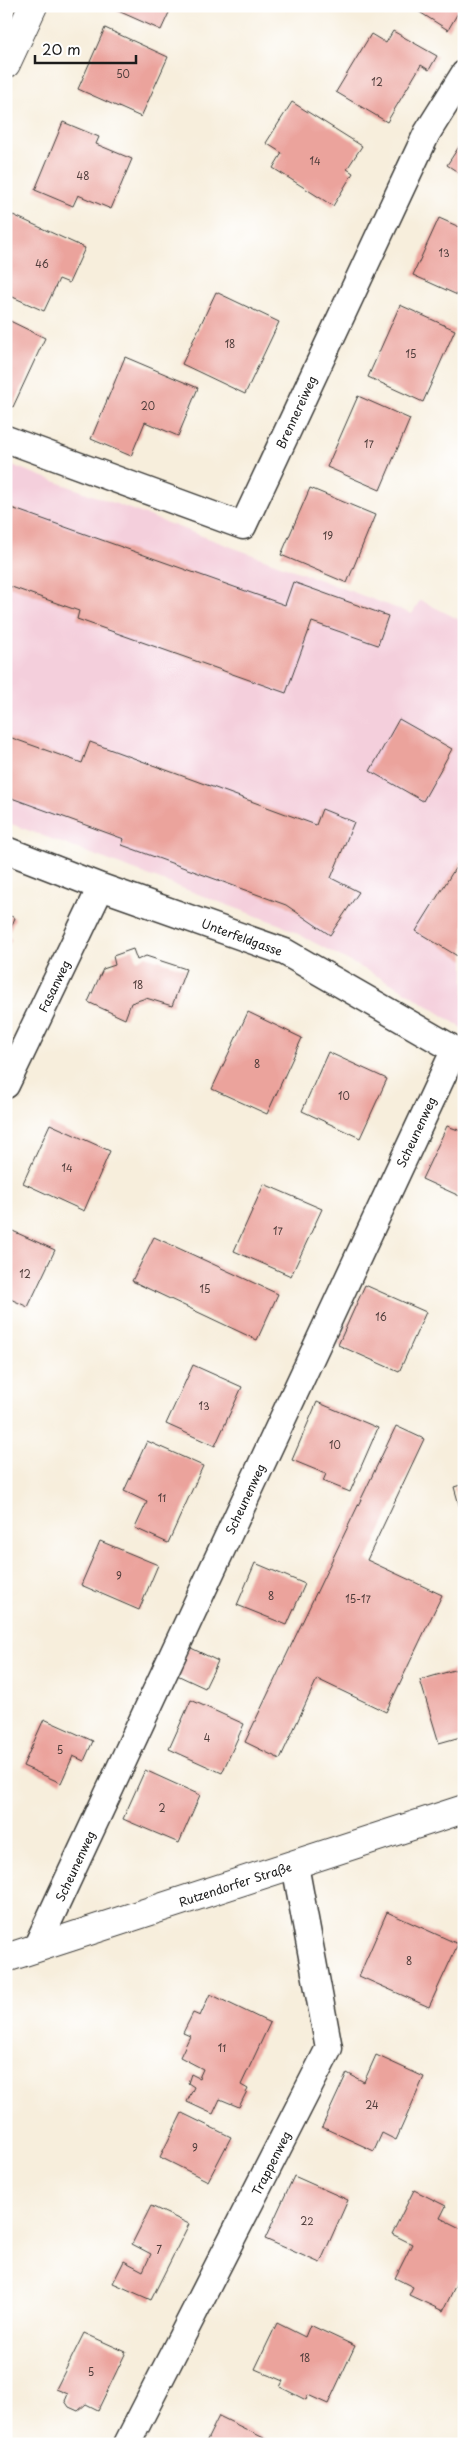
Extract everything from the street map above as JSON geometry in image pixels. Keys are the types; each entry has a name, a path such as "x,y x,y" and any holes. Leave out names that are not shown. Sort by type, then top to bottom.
{"street":[{"path":"6,64 33,6"},
{"name":"Brennereiweg","path":"6,439 243,526 427,133 464,74"},
{"name":"Unterfeldgasse","path":"6,850 101,887 285,952 459,1052"},
{"name":"Fasanweg","path":"6,1085 101,887"},
{"name":"Scheunenweg","path":"36,1948 459,1052"},
{"name":"Rutzendorfer Straße","path":"6,1958 464,1809"},
{"name":"Trappenweg","path":"127,2444 329,2048 295,1865"}],"shaded area":[{"path":"6,463 412,614 420,600 464,622 464,1029 400,988 281,925 6,822"}],"building":[{"path":"118,6 172,6 161,30 116,10"},
{"path":"410,6 462,6 448,30"},
{"path":"105,28 168,57 141,117 78,89"},
{"path":"393,31 437,56 429,70 421,65 387,122 336,92 371,34 386,43"},
{"path":"292,102 362,146 347,169 353,173 333,206 273,168 282,153 266,143"},
{"path":"63,122 99,137 96,144 132,159 111,209 78,195 73,206 35,190"},
{"path":"464,139 464,176 447,165"},
{"path":"13,215 85,248 69,283 59,279 44,311 6,294 6,230"},
{"path":"439,218 464,229 464,298 413,275"},
{"path":"216,292 279,322 245,394 182,364"},
{"path":"400,305 455,330 423,402 368,377"},
{"path":"6,319 45,338 13,407 6,404"},
{"path":"125,357 198,388 178,436 145,422 131,456 91,439"},
{"path":"358,396 410,419 380,490 327,467"},
{"path":"310,488 375,515 347,583 281,555"},
{"path":"6,506 285,605 293,582 388,616 378,645 312,622 286,693 77,619 79,611 6,585"},
{"path":"399,719 452,749 423,801 370,771"},
{"path":"9,737 82,763 90,742 316,825 322,809 354,822 331,878 359,892 330,935 286,905 122,845 124,839 6,796 6,745"},
{"path":"464,854 464,960 416,931"},
{"path":"6,914 15,918 8,934 11,940 6,951"},
{"path":"133,949 137,960 146,956 186,969 172,1006 146,998 131,1003 125,1019 88,1002 103,969 115,965 113,956"},
{"path":"248,1012 302,1038 267,1114 212,1089"},
{"path":"328,1052 387,1079 360,1138 302,1111"},
{"path":"50,1124 110,1151 84,1211 23,1183"},
{"path":"447,1126 464,1132 464,1198 422,1179"},
{"path":"264,1184 322,1209 291,1276 234,1251"},
{"path":"6,1228 55,1250 28,1307 6,1297"},
{"path":"154,1237 278,1294 257,1340 132,1281"},
{"path":"365,1285 426,1312 399,1372 338,1345"},
{"path":"193,1365 242,1387 215,1446 166,1424"},
{"path":"317,1402 378,1428 350,1492 323,1481 326,1474 292,1460"},
{"path":"396,1426 424,1439 367,1560 442,1595 386,1712 317,1679 280,1759 245,1742"},
{"path":"147,1441 203,1466 168,1543 135,1528 147,1502 124,1491"},
{"path":"464,1484 464,1519 463,1519 454,1487"},
{"path":"100,1541 158,1565 139,1610 81,1585"},
{"path":"255,1563 305,1584 287,1625 237,1605"},
{"path":"189,1647 218,1661 205,1688 177,1675"},
{"path":"464,1667 464,1736 439,1743 420,1680"},
{"path":"191,1700 244,1724 222,1773 169,1749"},
{"path":"44,1719 93,1741 84,1761 73,1756 61,1783 23,1766"},
{"path":"145,1770 200,1795 179,1843 123,1819"},
{"path":"387,1912 458,1944 429,2007 359,1976"},
{"path":"210,1994 270,2023 241,2085 248,2089 239,2107 220,2099 213,2114 187,2102 194,2087 188,2083 191,2074 199,2078 203,2069 180,2057 190,2036 183,2033 193,2013 200,2016"},
{"path":"376,2055 424,2077 396,2140 382,2133 374,2151 322,2127 347,2073 364,2082"},
{"path":"182,2113 231,2137 208,2181 160,2157"},
{"path":"294,2176 348,2200 320,2263 265,2239"},
{"path":"414,2190 446,2206 440,2218 464,2230 464,2268 443,2311 409,2295 413,2287 395,2278 412,2244 392,2234"},
{"path":"151,2206 189,2224 151,2300 113,2283 124,2261 143,2271 151,2254 132,2244"},
{"path":"277,2323 305,2337 310,2325 355,2346 328,2404 308,2395 306,2400 280,2387 283,2381 255,2369"},
{"path":"84,2333 126,2352 98,2410 86,2404 78,2411 69,2407 65,2401 68,2394 56,2389"},
{"path":"219,2416 276,2444 205,2444"}]}
